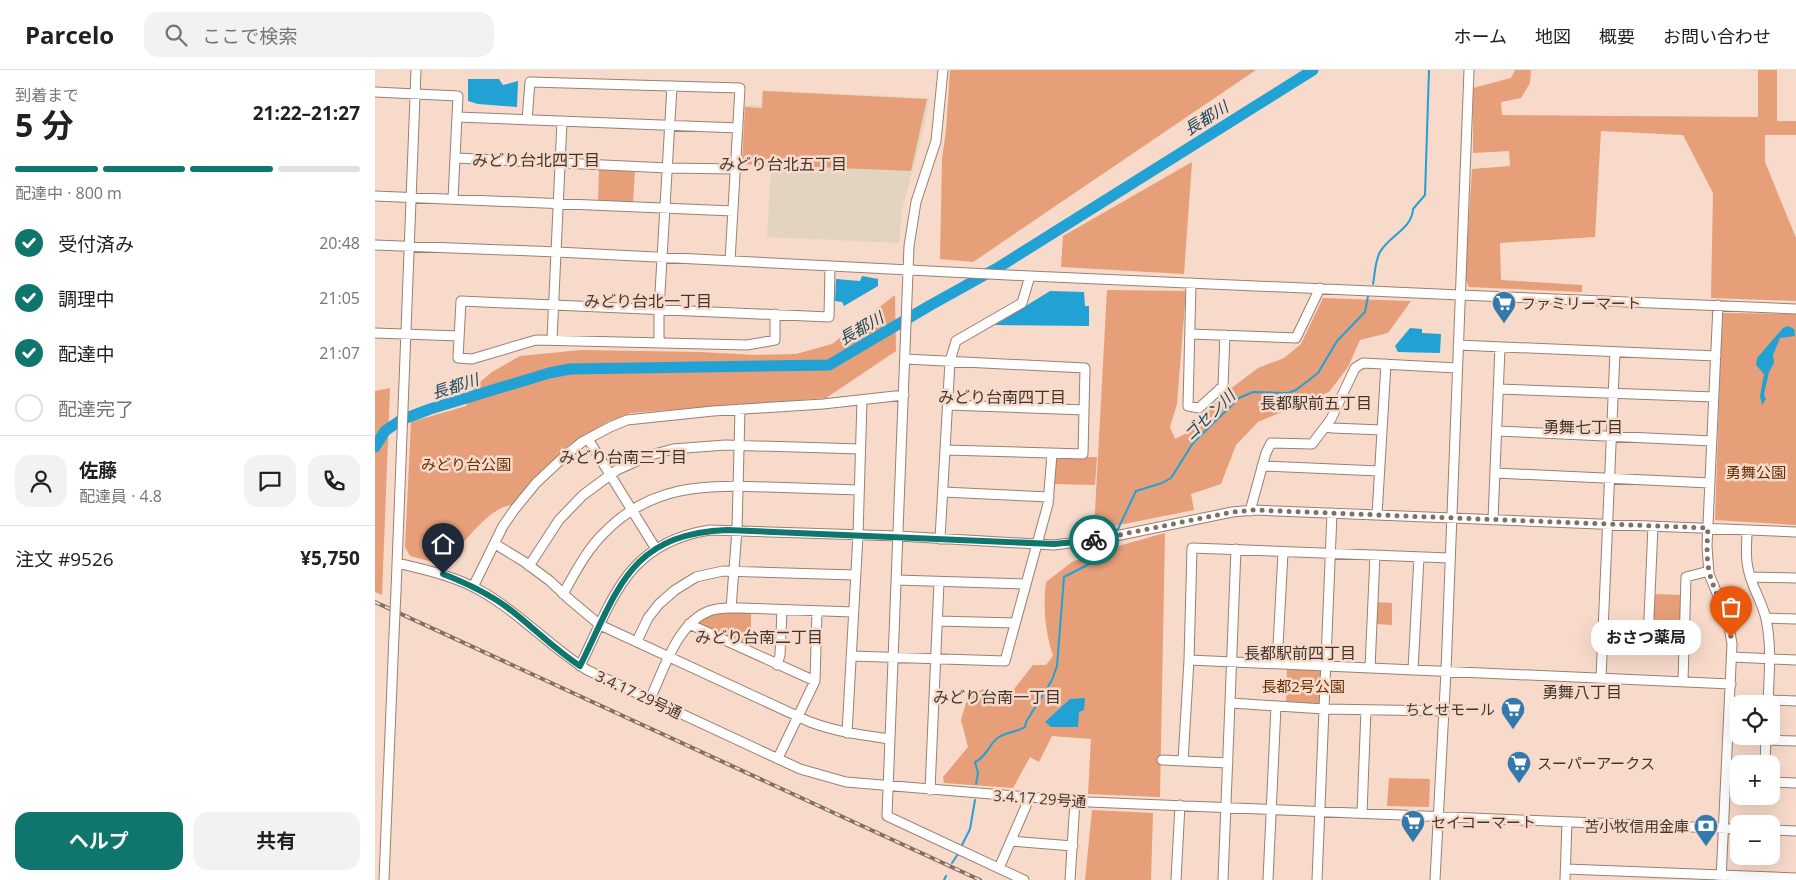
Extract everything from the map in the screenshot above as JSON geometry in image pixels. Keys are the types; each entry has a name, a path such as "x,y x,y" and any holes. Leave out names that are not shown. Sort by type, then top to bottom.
{"street":[{"path":"384,880 416,70"},
{"path":"943,70 936,140 916,202 907,270 906,343 887,816 1024,880"},
{"path":"1435,880 1446,671 1469,70"},
{"path":"527,120 530,82 740,88 730,261"},
{"path":"659,343 659,310 672,86"},
{"path":"375,92 458,96 453,199"},
{"path":"457,117 738,128"},
{"path":"552,340 562,121"},
{"path":"456,158 668,168 735,169"},
{"path":"375,196 733,211"},
{"path":"375,245 1796,309"},
{"path":"775,314 775,340 747,345 536,340 472,359 458,358 461,302 775,314 829,317 830,266"},
{"path":"940,539 950,361 956,341 1022,303 1030,276"},
{"path":"1191,282 1188,406 1199,408 1223,386 1225,335"},
{"path":"1190,334 1296,338 1320,288"},
{"path":"1718,306 1707,554 1709,571 1728,620 1732,657 1721,878"},
{"path":"375,333 459,336"},
{"path":"1458,345 1715,356"},
{"path":"1493,520 1500,347"},
{"path":"1601,678 1615,352"},
{"path":"905,359 1085,368 1083,454 945,450"},
{"path":"1250,511 1266,452 1271,443 1312,444 1331,419 1355,368 1363,363 1457,368"},
{"path":"1377,515 1386,364"},
{"path":"1498,389 1714,398"},
{"path":"473,587 514,510 536,483 566,454 588,439 627,420 740,409 823,404 904,395"},
{"path":"847,733 858,535 862,400"},
{"path":"947,405 1084,410"},
{"path":"731,608 737,530 740,409"},
{"path":"1326,426 1332,428 1382,430"},
{"path":"1497,431 1712,441"},
{"path":"588,439 656,548"},
{"path":"529,566 564,515 583,495 611,474 646,457 665,451 693,447 739,444 860,449"},
{"path":"851,656 1005,661 1036,543 1044,520 1049,497 1052,454"},
{"path":"1262,466 1379,471"},
{"path":"1495,472 1710,483"},
{"path":"563,594 597,540 632,510 656,498 680,490 713,485 859,490"},
{"path":"943,492 1049,497"},
{"path":"580,666 614,594 624,579 642,559 656,548 672,540 710,530 897,536 1054,544 1101,539 1232,512 1250,511 1796,532"},
{"path":"1317,880 1332,513"},
{"path":"1648,641 1653,526"},
{"path":"1747,530 1746,559 1750,577 1766,618 1769,635 1768,695"},
{"path":"495,544 550,581 563,594 601,624 832,730 890,739"},
{"path":"1183,761 1189,660 1192,548 1449,558"},
{"path":"1223,880 1236,549"},
{"path":"1277,664 1283,552"},
{"path":"1370,668 1375,555"},
{"path":"1413,670 1419,557"},
{"name":"3.4.17 29号通","path":"397,563 443,574 473,587 507,607 557,650 580,666 806,771 835,780 930,790 1075,801 1730,828"},
{"path":"637,641 653,611 675,590 696,577 711,573 734,571 855,575"},
{"path":"1683,682 1686,577 1709,571"},
{"path":"1750,577 1796,578"},
{"path":"896,580 1025,584"},
{"path":"930,790 939,582"},
{"path":"650,699 677,640 689,624 711,611 731,608 853,612"},
{"path":"777,665 780,655 782,610"},
{"path":"778,758 815,682 817,611"},
{"path":"1766,618 1796,619"},
{"path":"937,620 1015,623"},
{"path":"689,624 815,682"},
{"path":"1602,640 1684,642"},
{"path":"1732,657 1796,660"},
{"path":"1189,660 1731,684"},
{"path":"1780,702 1796,701"},
{"path":"1231,703 1325,709 1443,711"},
{"path":"1268,880 1276,706"},
{"path":"1362,813 1366,710"},
{"path":"1780,739 1796,741"},
{"path":"1163,760 1228,763"},
{"path":"1726,780 1730,780"},
{"path":"1780,782 1796,783"},
{"path":"999,868 1026,806 1027,798"},
{"path":"1070,880 1075,801"},
{"path":"1176,880 1179,806"},
{"path":"1565,880 1567,822"},
{"path":"1780,830 1796,831"},
{"path":"1011,841 1073,846"},
{"path":"1566,869 1721,878 1796,878"}],"shaded area":[{"path":"762,90 929,98 925,124 902,210 899,243 767,237 771,167 741,165 743,105 761,106"}],"green space":[{"path":"950,70 1256,70 973,262 940,259 942,159"},
{"path":"1515,70 1531,70 1530,83 1521,98 1501,102 1502,115 1758,117 1758,70 1777,70 1777,121 1796,121 1796,135 1765,135 1765,162 1796,238 1796,301 1711,298 1713,193 1683,135 1601,131 1595,237 1500,243 1501,280 1582,285 1582,292 1469,287 1465,278 1472,169 1510,166 1509,151 1473,153 1473,88 1511,78"},
{"path":"763,91 927,99 911,171 742,164 745,107 762,108"},
{"path":"1192,162 1184,274 1061,267 1063,236"},
{"path":"599,169 635,170 633,203 598,201"},
{"path":"1107,290 1186,291 1177,404 1170,427 1175,439 1187,433 1225,393 1258,368 1284,358 1301,344 1323,298 1411,301 1388,333 1360,340 1348,367 1329,392 1258,422 1236,445 1221,484 1191,494 1194,510 1094,530"},
{"name":"みどり台公園","path":"895,295 896,351 826,398 631,413 607,422 569,445 512,505 503,507 484,520 444,565 410,556 405,547 411,422 466,406 475,386 492,372 520,356 581,350 756,355 796,354 832,344"},
{"name":"勇舞公園","path":"1722,313 1796,314 1796,525 1715,520"},
{"path":"390,388 382,595 375,592 375,391"},
{"path":"1055,457 1097,457 1095,485 1054,484"},
{"path":"1165,533 1160,797 1088,794 1091,739 1052,736 1039,762 1030,757 1013,788 944,783 943,777 968,747 961,720 966,703 973,693 987,688 999,691 1014,689 1033,665 1046,665 1053,656 1045,619 1046,582 1072,562 1111,548"},
{"path":"1654,594 1682,595 1681,638 1653,637"},
{"path":"1376,602 1392,603 1392,625 1376,624"},
{"path":"723,611 751,613 751,650 699,626 698,621 711,614"},
{"name":"長都2号公園","path":"1287,668 1322,669 1320,704 1286,702"},
{"path":"1389,778 1430,779 1429,807 1387,806"},
{"path":"1092,810 1153,813 1151,880 1085,880"}],"water":[{"path":"468,79 499,79 503,85 518,81 517,107 478,104 468,101"},
{"path":"862,276 878,279 878,286 844,306 842,302 835,301 836,279 860,281"},
{"path":"1050,291 1084,292 1085,306 1089,306 1089,326 995,325"},
{"path":"1788,326 1794,329 1795,336 1780,338 1773,355 1774,363 1769,372 1764,394 1766,399 1762,405 1760,396 1764,374 1756,365 1757,358 1783,328"},
{"path":"1410,328 1422,329 1422,333 1441,334 1440,353 1398,352 1395,346"},
{"path":"1085,698 1084,710 1079,712 1078,727 1051,727 1045,722 1070,699"}],"waterway":[{"name":"長都川","path":"375,447 385,431 401,420 430,409 549,373 570,369 829,365 999,267 1313,70"},
{"name":"ゴセン川","path":"1373,284 1376,263 1380,252 1409,222 1413,209 1425,195 1429,70"},
{"name":"ゴセン川","path":"1117,531 1136,491 1162,483 1171,478 1193,443 1239,398 1253,392 1288,393 1296,390 1318,373 1337,341 1365,312 1368,296"},
{"name":"ゴセン川","path":"976,784 978,773 975,762 983,756 999,737 1025,727 1026,722 1052,680 1057,666 1064,577 1103,557 1108,544"},
{"name":"ゴセン川","path":"962,845 970,829 975,800"},
{"name":"ゴセン川","path":"952,863 958,854"},
{"name":"ゴセン川","path":"944,880 946,876"}],"railway":[{"path":"375,602 980,880"}],"way so far":[{"path":"1094,540 1232,512 1254,510 1708,528 1707,554 1709,571 1728,620 1731,637"}],"place":[{"name":"ファミリーマート","path":"1504,324"},
{"name":"おさつ薬局","path":"1731,637"},
{"name":"ちとせモール","path":"1513,730"},
{"name":"スーパーアークス","path":"1519,784"},
{"name":"セイコーマート","path":"1413,843"},
{"name":"苫小牧信用金庫","path":"1706,847"}],"district":[{"name":"みどり台北四丁目","path":"536,160"},
{"name":"みどり台北五丁目","path":"783,164"},
{"name":"みどり台北一丁目","path":"648,301"},
{"name":"みどり台南四丁目","path":"1002,397"},
{"name":"長都駅前五丁目","path":"1316,403"},
{"name":"勇舞七丁目","path":"1583,427"},
{"name":"みどり台南三丁目","path":"623,457"},
{"name":"みどり台南二丁目","path":"759,637"},
{"name":"長都駅前四丁目","path":"1300,653"},
{"name":"勇舞八丁目","path":"1582,692"},
{"name":"みどり台南一丁目","path":"997,697"}],"route":[{"path":"443,574 481,591 507,607 557,650 580,666 614,594 624,579 642,559 656,548 682,536 710,530 727,530 1045,544 1094,540"}]}
